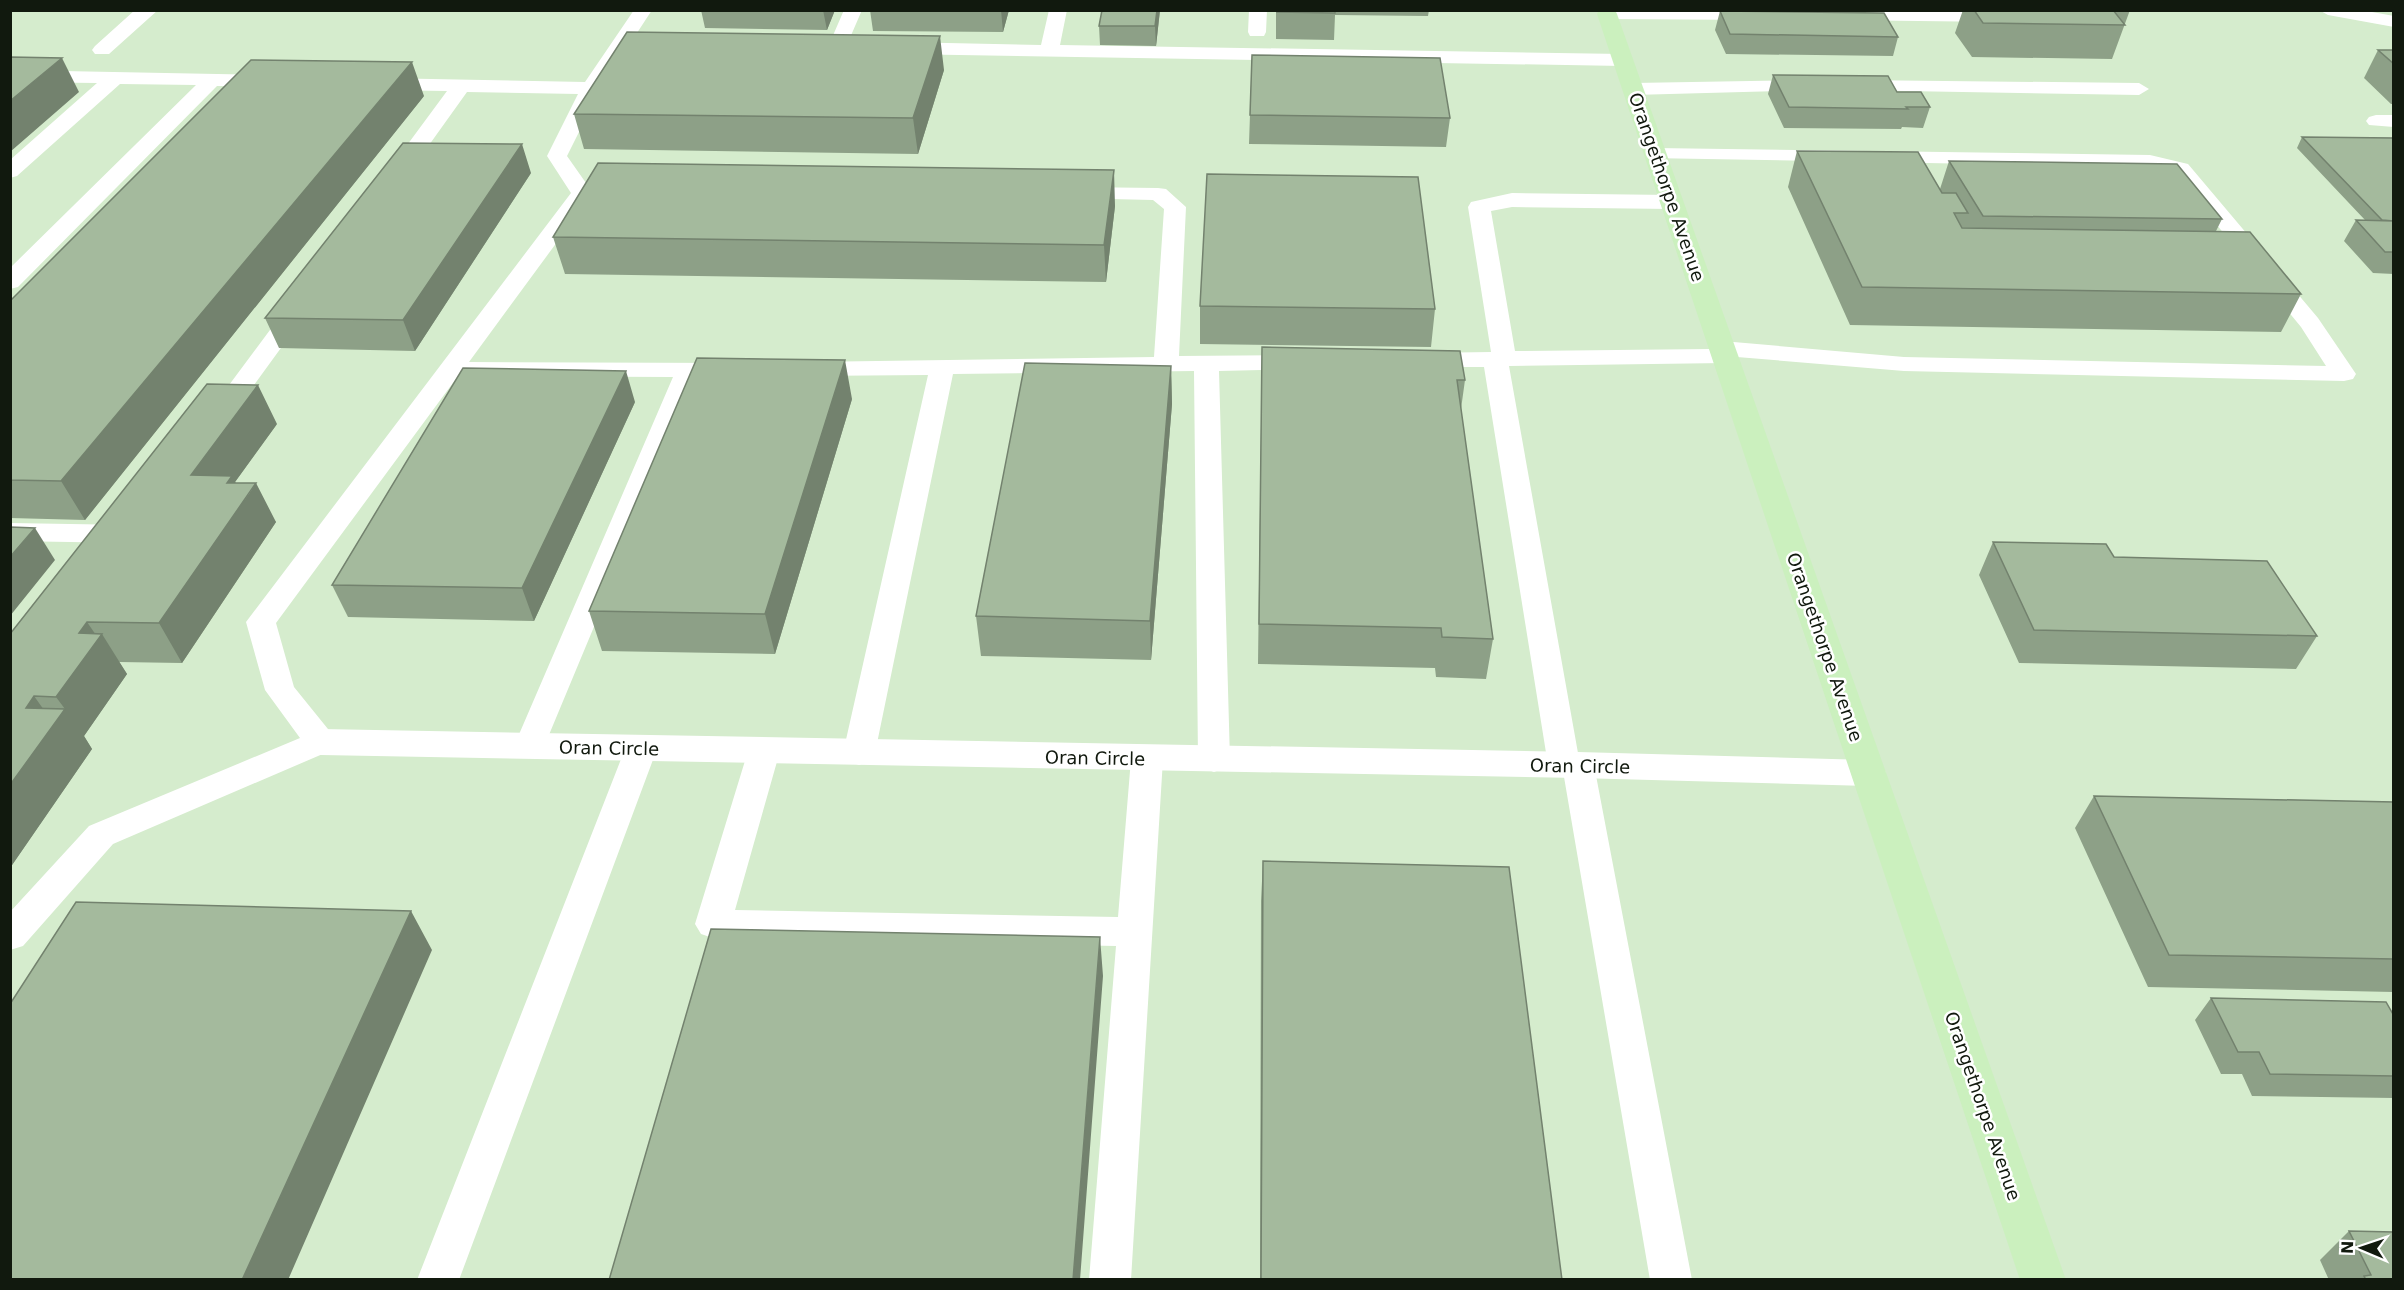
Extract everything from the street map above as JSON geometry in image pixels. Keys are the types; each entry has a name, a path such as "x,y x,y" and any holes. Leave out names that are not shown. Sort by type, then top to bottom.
{"main road":[{"name":"Orangethorpe Avenue","path":"1606,12 2043,1280"}],"street":[{"path":"102,50 148,10"},
{"name":"Oran Circle","path":"321,742 1147,759 1571,765 1868,773"}],"lane":[{"path":"10,936 101,835 321,742 280,690 261,622 582,194 587,183 557,156 591,88 633,44 643,10"},
{"path":"837,47 853,10"},
{"path":"1049,50 1058,10"},
{"path":"1257,32 1258,10"},
{"path":"2328,10 2394,22"},
{"path":"1606,12 1773,15"},
{"path":"1821,16 2022,17"},
{"path":"813,46 861,47"},
{"path":"884,48 1049,50 1834,86 2139,89"},
{"path":"10,75 295,82"},
{"path":"10,172 115,78"},
{"path":"10,282 212,80"},
{"path":"355,83 591,88"},
{"path":"385,190 462,86"},
{"path":"1403,361 1724,352 1904,364 2344,374 2310,323 2181,168 2150,161 1655,154"},
{"path":"1051,192 1158,194 1175,207 1166,364"},
{"path":"1671,1280 1571,765 1500,359 1479,207 1512,200 1672,202"},
{"path":"202,439 314,286"},
{"path":"451,369 688,371 1322,362"},
{"path":"1206,363 1214,760"},
{"path":"859,753 942,367"},
{"path":"530,746 688,371"},
{"path":"10,532 131,534 145,515"},
{"path":"90,562 111,534"},
{"path":"438,1280 641,748"},
{"path":"764,751 708,941 1135,932"},
{"path":"1110,1280 1147,759"}],"building":[{"path":"1102,10 1157,10 1155,26 1099,26"},
{"path":"1277,10 1335,10 1335,13 1277,12"},
{"path":"1974,10 2113,10 2125,25 1983,23"},
{"path":"1720,11 1884,13 1898,37 1730,34"},
{"path":"627,32 940,36 913,118 574,114"},
{"path":"2378,50 2394,50 2394,64"},
{"path":"1252,55 1440,58 1450,118 1250,115"},
{"path":"10,57 62,58 10,101"},
{"path":"251,60 412,62 61,481 10,480 10,301"},
{"path":"1773,75 1888,76 1897,92 1921,92 1930,107 1906,107 1908,109 1789,107"},
{"path":"2302,137 2394,138 2394,221 2382,220"},
{"path":"403,143 522,144 403,320 265,318"},
{"path":"1797,151 1918,152 1942,193 1956,193 1968,213 1954,213 1962,228 2250,232 2301,294 1862,287"},
{"path":"1949,161 2177,164 2222,219 1983,216"},
{"path":"598,163 1114,170 1104,245 553,237"},
{"path":"1207,174 1418,177 1435,309 1200,306"},
{"path":"2356,220 2394,221 2394,252 2385,252"},
{"path":"1262,347 1460,351 1465,380 1457,380 1493,639 1442,637 1441,628 1259,624"},
{"path":"697,358 845,360 765,614 589,611"},
{"path":"1025,363 1171,366 1150,621 976,616"},
{"path":"463,368 626,371 522,588 332,585"},
{"path":"207,384 258,385 191,475 232,476 227,483 256,483 159,623 87,622 79,633 102,634 56,697 34,696 26,708 65,709 10,785 10,634"},
{"path":"10,527 35,528 10,557"},
{"path":"1993,542 2106,544 2114,557 2267,561 2317,636 2034,630"},
{"path":"2094,796 2394,802 2394,959 2169,955"},
{"path":"1263,861 1509,867 1562,1280 1261,1280"},
{"path":"76,902 411,911 242,1280 10,1280 10,1004"},
{"path":"711,929 1100,937 1073,1280 609,1280"},
{"path":"2211,998 2386,1002 2394,1016 2394,1076 2270,1074 2259,1052 2238,1052"},
{"path":"2349,1231 2394,1232 2394,1280 2366,1280 2364,1276 2371,1275"}]}
